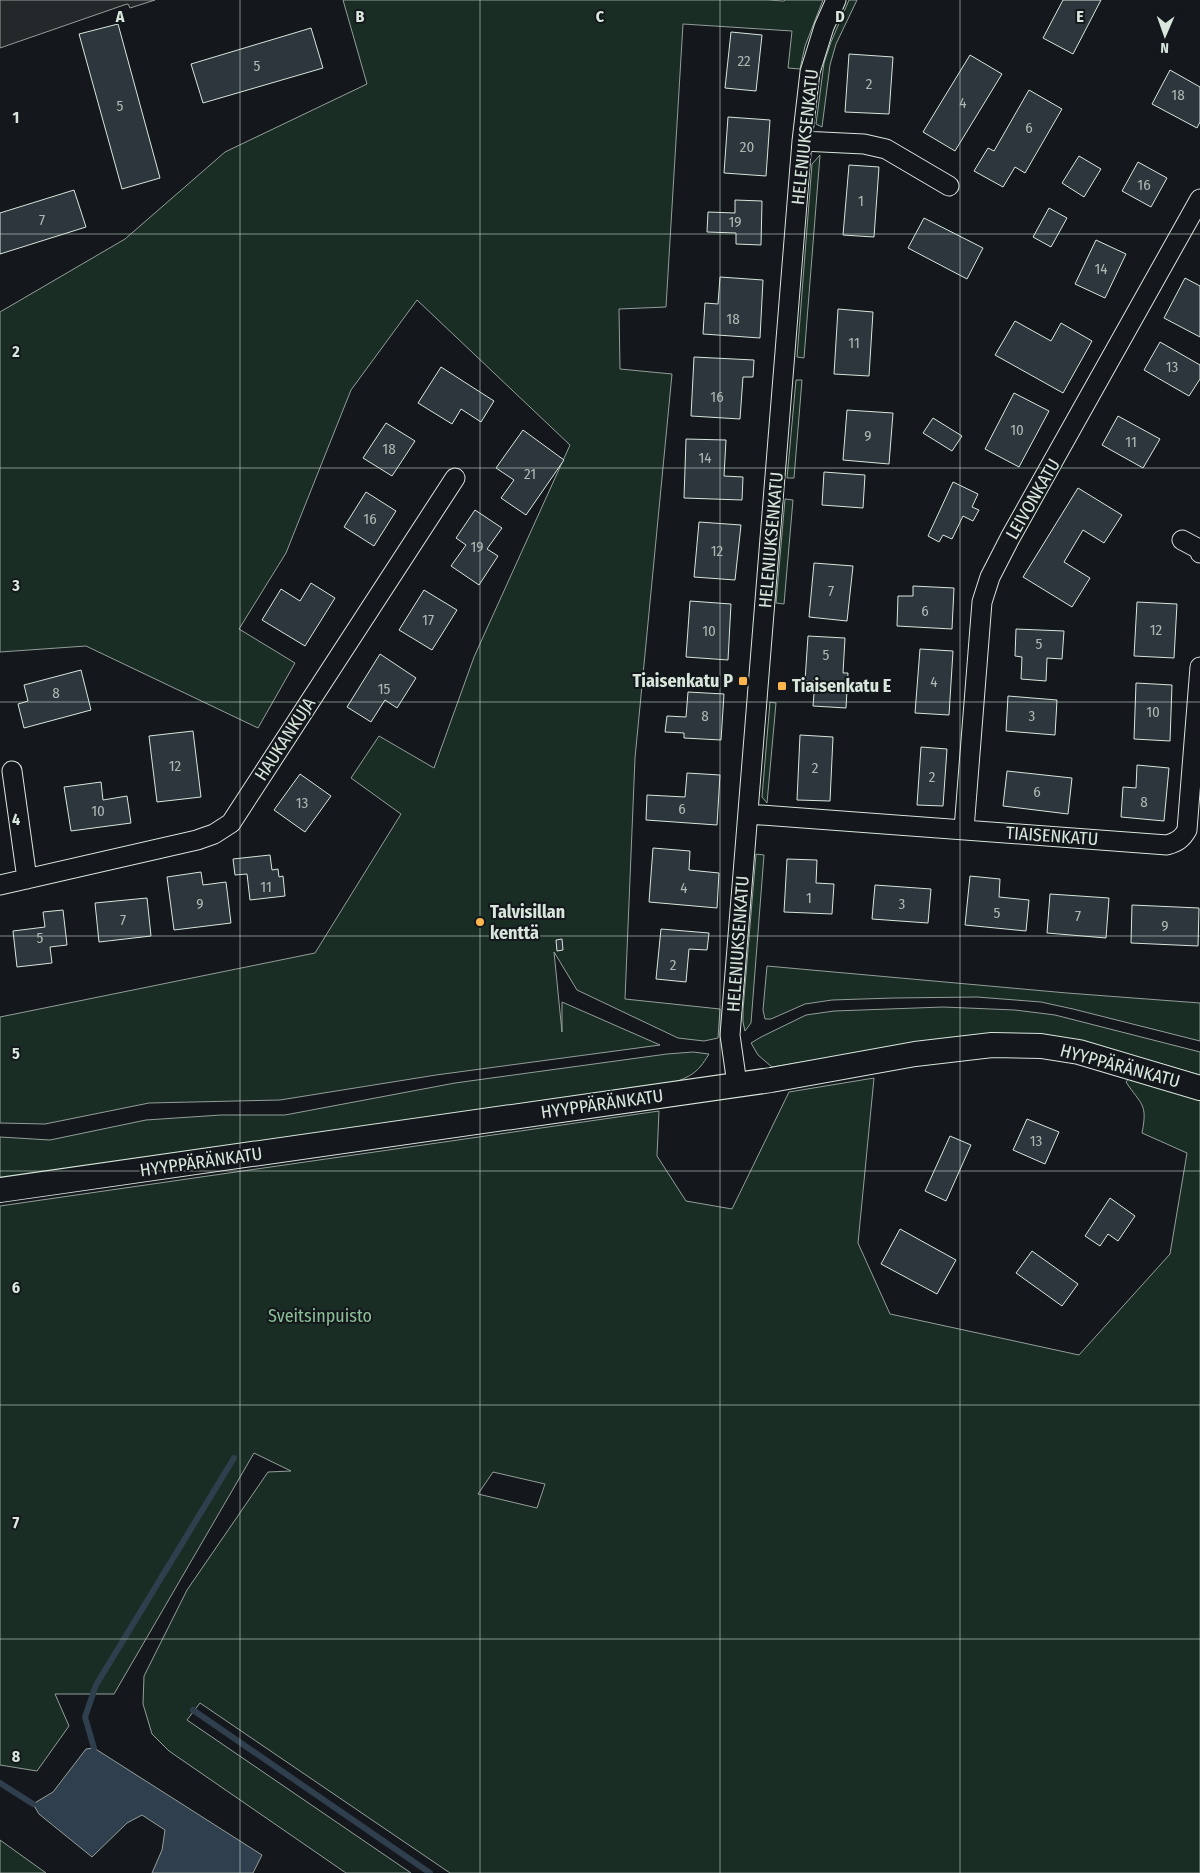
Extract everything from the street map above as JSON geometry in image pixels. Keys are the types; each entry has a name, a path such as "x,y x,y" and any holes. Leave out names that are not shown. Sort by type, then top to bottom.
{"street":[{"name":"HELENIUKSENKATU","path":"737,1084 730,1035 776,487 802,142 810,72 824,26 836,0"},
{"path":"802,142 864,144 886,149 949,186"},
{"name":"LEIVONKATU","path":"964,829 982,602 990,578 1010,538 1200,199"},
{"name":"HAUKANKUJA","path":"0,885 197,840 214,834 231,822 455,478"},
{"path":"1182,540 1200,552"},
{"name":"TIAISENKATU","path":"748,814 1167,845 1177,842 1187,830 1200,667"},
{"path":"12,771 27,879"},
{"name":"HYYPPÄRÄNKATU","path":"0,1190 737,1084 915,1054 992,1045 1040,1046 1079,1052 1200,1088"}],"green space":[{"path":"343,0 823,0 805,46 800,69 788,68 792,31 683,24 666,307 619,309 620,369 672,374 635,758 625,999 720,1009 718,1038 704,1041 678,1038 577,990 554,952 562,1032 562,1002 660,1045 436,1075 280,1100 149,1103 45,1124 0,1123 0,1017 315,953 401,814 351,778 379,736 434,768 474,657 570,445 417,300 351,390 286,553 239,629 295,663 258,728 86,646 0,652 0,312 125,239 225,152 367,84"},
{"path":"849,0 857,0 836,44 830,65 822,127 816,124 824,63"},
{"path":"820,155 804,358 797,357 812,164"},
{"path":"796,380 802,380 794,478 787,478"},
{"path":"785,499 793,500 784,604 776,603"},
{"path":"770,702 776,703 767,803 762,797"},
{"path":"756,854 764,855 751,1023 745,1031 743,1010"},
{"path":"767,966 1200,1003 1200,1041 1041,1002 977,997 832,1000 805,1004 771,1019 765,1019 763,1010"},
{"path":"943,1007 1015,1010 1055,1015 1200,1052 1200,1075 1079,1042 982,1035 943,1039 772,1067 758,1055 751,1043 806,1015 834,1011"},
{"path":"693,1052 709,1054 693,1074 670,1084 0,1179 0,1137 50,1140 146,1120 221,1115 285,1115 455,1083"},
{"name":"Sveitsinpuisto","path":"874,1078 858,1243 890,1314 1079,1355 1170,1254 1187,1153 1142,1133 1144,1110 1126,1082 1129,1078 1200,1098 1200,1873 450,1873 200,1703 187,1720 411,1873 346,1873 169,1751 152,1734 143,1704 144,1676 187,1590 268,1472 291,1471 254,1453 114,1694 55,1694 69,1726 37,1771 0,1765 0,1206 659,1111 657,1156 686,1201 732,1209 789,1092","holes":["493,1472 545,1484 537,1508 478,1494"]},
{"path":"0,1840 46,1873 0,1873"}],"shaded area":[{"path":"0,0 155,0 130,8 128,4 124,5 0,48"}],"water":[{"path":"94,1748 262,1855 253,1873 152,1873 162,1850 165,1830 142,1815 127,1823 92,1857 39,1814 33,1804 53,1792 86,1749"}],"building":[{"path":"1063,0 1101,0 1073,54 1043,38"},
{"path":"118,24 160,178 122,189 79,34"},
{"path":"311,28 323,68 203,103 191,64"},
{"path":"731,32 762,35 756,91 725,88"},
{"path":"849,54 893,57 889,114 845,112"},
{"path":"970,55 1002,74 955,151 923,132"},
{"path":"1170,70 1200,87 1200,122 1197,128 1152,104"},
{"path":"1029,90 1062,109 1025,173 1015,167 1003,187 974,171 988,148 994,151"},
{"path":"728,117 770,120 766,176 724,173"},
{"path":"1079,156 1101,169 1084,197 1062,183"},
{"path":"1138,162 1167,178 1151,207 1122,191"},
{"path":"849,165 879,167 874,237 843,235"},
{"path":"74,190 86,227 0,254 0,213"},
{"path":"735,200 762,201 761,245 736,244 736,233 707,232 708,212 735,213"},
{"path":"1049,208 1067,218 1051,247 1033,237"},
{"path":"924,218 983,248 967,279 908,248"},
{"path":"1096,240 1126,254 1105,298 1075,284"},
{"path":"720,277 763,280 760,338 703,334 705,303 718,304"},
{"path":"1185,278 1200,286 1200,337 1164,318"},
{"path":"838,309 873,312 869,376 834,374"},
{"path":"1015,321 1051,341 1061,323 1092,341 1063,393 995,355"},
{"path":"1160,342 1200,365 1200,379 1189,396 1144,370"},
{"path":"694,357 754,360 753,377 743,377 740,419 691,416"},
{"path":"441,367 494,401 481,422 461,409 452,424 418,403"},
{"path":"1014,393 1049,411 1019,467 985,449"},
{"path":"847,410 893,413 889,464 843,460"},
{"path":"1118,416 1160,439 1143,468 1102,445"},
{"path":"933,418 962,436 952,451 923,433"},
{"path":"386,423 415,441 392,476 363,458"},
{"path":"523,430 564,460 526,515 501,498 514,480 496,468"},
{"path":"686,439 726,440 724,476 743,477 742,500 684,498"},
{"path":"824,472 865,475 863,508 822,505"},
{"path":"953,482 978,494 972,507 979,510 973,521 963,516 952,539 943,535 939,542 928,536"},
{"path":"1078,488 1122,515 1104,543 1083,530 1064,562 1090,578 1072,607 1023,577"},
{"path":"366,492 396,511 374,546 344,527"},
{"path":"475,510 502,528 487,549 498,556 479,585 451,566 466,545 456,538"},
{"path":"699,522 741,525 735,580 694,577"},
{"path":"814,563 853,566 847,621 809,617"},
{"path":"311,583 335,598 305,646 262,620 281,589 300,601"},
{"path":"913,586 954,588 952,629 897,626 898,596 913,596"},
{"path":"424,590 457,610 432,650 399,630"},
{"path":"690,601 731,604 728,660 686,657"},
{"path":"1137,602 1177,604 1174,658 1134,656"},
{"path":"1016,629 1064,631 1062,659 1047,658 1046,681 1021,679 1022,657 1015,656"},
{"path":"808,636 845,638 843,673 848,673 846,708 813,706 815,681 805,681"},
{"path":"920,649 953,651 949,715 915,713"},
{"path":"380,654 416,678 397,708 385,700 371,722 347,707"},
{"path":"81,670 91,710 24,728 18,704 28,701 24,685"},
{"path":"1136,683 1172,685 1170,741 1134,739"},
{"path":"688,692 724,694 721,740 684,738 684,733 665,732 667,716 686,717"},
{"path":"1008,696 1057,700 1055,735 1006,731"},
{"path":"193,731 201,797 157,802 149,736"},
{"path":"800,735 833,737 830,801 797,800"},
{"path":"921,747 947,749 943,806 917,805"},
{"path":"1137,765 1169,768 1164,821 1121,817 1123,787 1136,788"},
{"path":"1007,771 1072,778 1068,814 1003,806"},
{"path":"687,773 720,775 717,825 646,820 647,795 685,797"},
{"path":"300,774 331,796 305,832 274,810"},
{"path":"101,782 103,800 127,796 131,823 71,831 64,787"},
{"path":"653,848 690,851 689,870 719,873 717,908 649,902"},
{"path":"270,855 272,870 278,869 279,877 283,876 285,896 250,900 247,874 235,875 233,859"},
{"path":"787,859 817,860 816,883 834,884 832,914 784,912"},
{"path":"201,872 203,885 226,882 231,923 174,930 167,877"},
{"path":"970,876 1000,879 999,897 1029,900 1026,931 965,925"},
{"path":"875,885 931,889 928,923 872,919"},
{"path":"1050,894 1109,898 1106,938 1047,933"},
{"path":"147,898 151,936 99,942 95,903"},
{"path":"1132,905 1199,908 1198,946 1131,943"},
{"path":"63,910 67,945 50,947 52,963 17,967 13,931 45,927 43,912"},
{"path":"661,929 709,933 707,950 689,949 686,982 656,979"},
{"path":"562,939 563,950 557,951 556,940"},
{"path":"1027,1119 1059,1132 1045,1164 1013,1150"},
{"path":"950,1136 971,1145 946,1201 925,1191"},
{"path":"1110,1198 1135,1216 1118,1241 1108,1234 1100,1246 1085,1236"},
{"path":"900,1229 956,1260 937,1294 881,1264"},
{"path":"1032,1251 1078,1284 1062,1306 1016,1273"}],"waterway":[{"path":"94,1748 85,1717 96,1685 234,1458"},
{"path":"193,1710 430,1873"},
{"path":"0,1783 33,1804"}],"place":[{"name":"Tiaisenkatu P","path":"743,681"},
{"name":"Tiaisenkatu E","path":"782,686"},
{"name":"Talvisillan kenttä","path":"480,922"}]}
